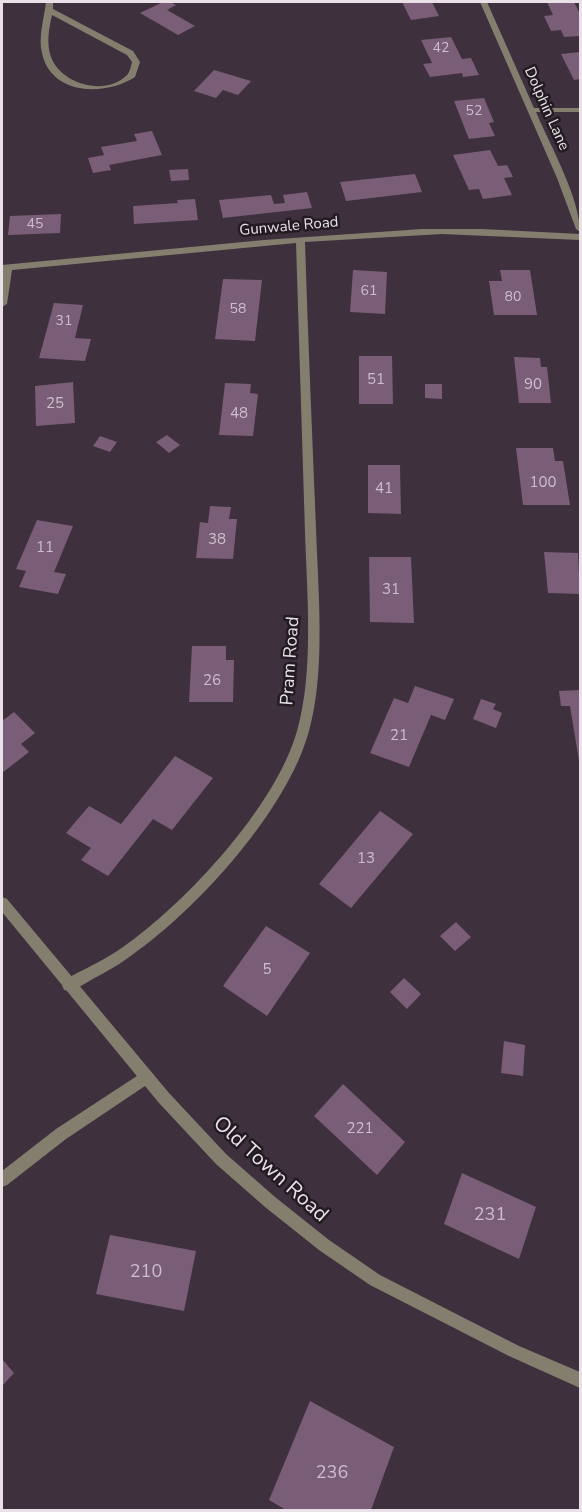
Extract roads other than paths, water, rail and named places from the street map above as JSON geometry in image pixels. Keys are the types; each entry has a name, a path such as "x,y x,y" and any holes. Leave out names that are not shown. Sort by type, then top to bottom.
{"street":[{"name":"Dolphin Lane","path":"483,2 532,110 580,229"},
{"path":"50,6 130,53 136,62 132,75 114,86 97,88 81,87 63,78 46,56 50,6"},
{"path":"532,110 580,110"},
{"name":"Gunwale Road","path":"5,267 300,240 424,232 580,237"},
{"name":"Pram Road","path":"69,985 135,946 198,891 268,802 294,755 303,731 312,650 313,606 300,240"},
{"path":"2,304 5,267"},
{"name":"Old Town Road","path":"2,903 146,1077 221,1159 324,1245 375,1280 514,1352 580,1380"},
{"path":"2,1180 61,1134 146,1077"}]}
